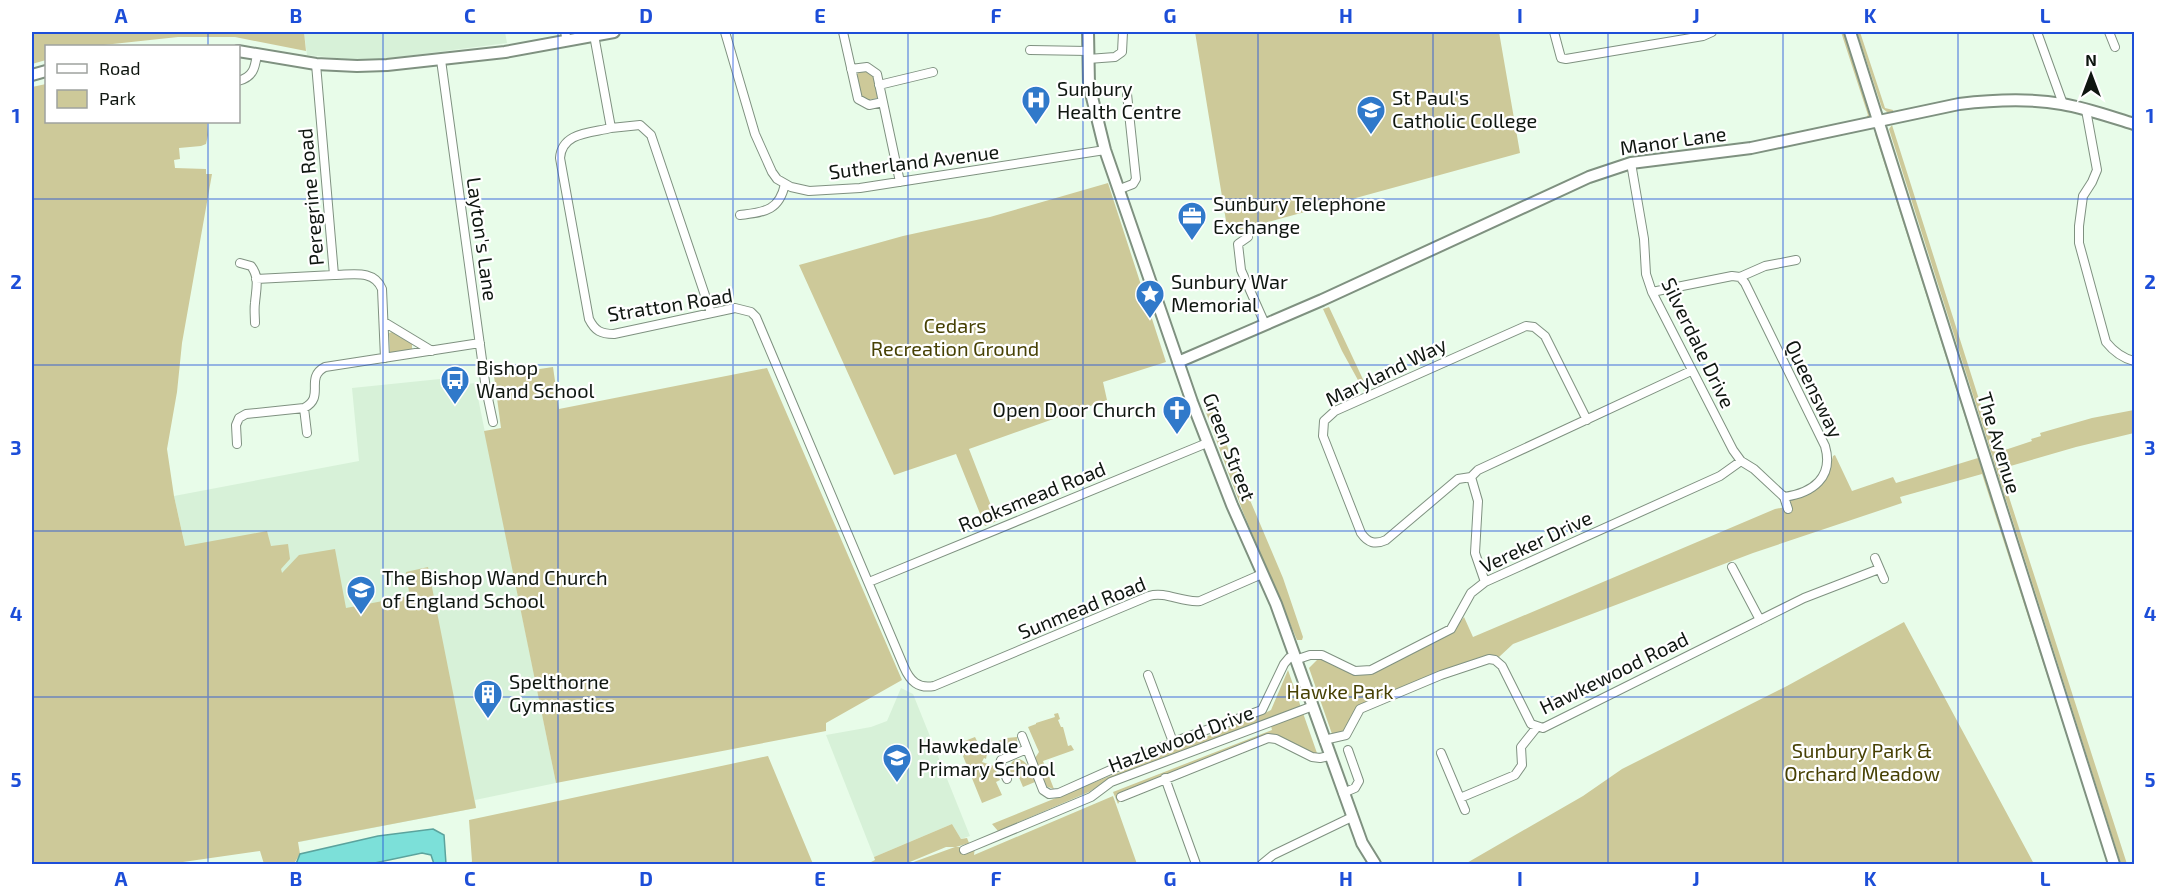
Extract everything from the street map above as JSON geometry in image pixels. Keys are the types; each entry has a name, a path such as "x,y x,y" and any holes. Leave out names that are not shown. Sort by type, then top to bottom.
{"street":[{"path":"240,51 316,64 367,66 505,52 566,36 614,32"},
{"path":"725,32 755,134 772,172 785,184 775,205 768,211 740,215"},
{"path":"843,32 858,99 869,105 882,102"},
{"name":"Green Street","path":"1088,32 1091,98 1105,150 1178,362 1207,443 1276,604 1362,843 1376,864"},
{"path":"1030,50 1115,57 1122,52 1123,32"},
{"path":"1554,32 1560,58 1566,59 1703,36 1712,32"},
{"name":"The Avenue","path":"1850,32 2114,864"},
{"path":"2037,32 2063,104"},
{"path":"2109,32 2115,47"},
{"path":"594,35 611,128 640,125 646,128 651,135 711,313"},
{"path":"240,80 251,76 257,54"},
{"name":"Layton's Lane","path":"441,60 493,422"},
{"name":"Peregrine Road","path":"316,64 334,275 364,274 375,278 382,289 385,358"},
{"path":"851,69 871,68 877,74 900,182"},
{"path":"879,85 933,72"},
{"path":"1120,189 1133,184 1136,179 1127,94"},
{"name":"Manor Lane","path":"1178,362 1323,300 1589,177 1631,163 1751,148 1959,104 1984,101 2063,104 2134,124"},
{"path":"2086,110 2097,171 2083,196 2079,243 2106,342 2112,350 2134,361"},
{"name":"Stratton Road","path":"611,128 569,138 560,150 589,320 592,326 602,334 614,334 735,308 752,312 909,677 916,684"},
{"name":"Sutherland Avenue","path":"785,184 809,191 842,190 1105,150"},
{"name":"Silverdale Drive","path":"1631,163 1644,239 1646,274 1652,292 1732,450 1741,461"},
{"path":"1248,237 1238,244 1241,270 1265,324"},
{"path":"1652,292 1732,276 1740,277 1766,266 1796,260"},
{"path":"240,262 251,266 256,279 255,323"},
{"path":"256,279 334,275"},
{"name":"Queensway","path":"1740,277 1825,446 1826,470 1820,482 1799,495 1784,497"},
{"path":"384,322 432,351"},
{"name":"Maryland Way","path":"1587,420 1545,336 1534,327 1527,326 1335,411 1324,421 1323,436 1366,540 1379,543 1386,540 1458,479 1471,477 1478,470 1587,420 1691,371"},
{"path":"237,444 236,422 242,415 309,406 315,397 314,381 319,370 326,367 480,343"},
{"path":"304,408 307,433"},
{"name":"Rooksmead Road","path":"869,582 1207,443"},
{"path":"1741,461 1754,469 1784,497 1788,509"},
{"name":"Vereker Drive","path":"1294,658 1322,655 1355,671 1371,670 1451,629 1471,593 1485,582 1720,476 1741,461"},
{"path":"1471,477 1478,501 1475,553 1485,582"},
{"path":"1875,558 1884,579"},
{"path":"1732,567 1760,620"},
{"name":"Hawkewood Road","path":"1324,740 1346,735 1360,709 1441,675 1489,659 1500,663 1531,724 1544,728 1804,598 1879,569"},
{"name":"Sunmead Road","path":"916,684 924,688 934,686 1149,596 1157,594 1190,602 1200,601 1262,574"},
{"path":"1022,736 1041,786 1049,794 1059,793 1173,742 1262,710 1284,664 1289,658 1294,658"},
{"path":"1148,675 1173,742"},
{"name":"Hazlewood Drive","path":"964,850 1091,797 1111,782 1313,706"},
{"path":"1460,798 1515,775 1522,765 1521,747 1537,727"},
{"path":"1121,797 1268,738 1276,739 1317,758 1329,756"},
{"path":"1007,779 1000,764 1001,760 1027,749"},
{"path":"1343,793 1355,788 1359,781 1348,750"},
{"path":"1441,753 1465,810"},
{"path":"1445,762 1454,758"},
{"path":"1165,778 1196,864"},
{"path":"1262,864 1273,855 1353,817"}],"shaded area":[{"path":"304,32 505,32 507,43 383,59 345,59 307,55"},
{"name":"The Bishop Wand Church of England School","path":"440,379 441,387 475,383 556,783 475,800 476,808 253,851 174,496 359,461 352,388"},
{"name":"Hawkedale Primary School","path":"901,688 913,694 970,836 961,839 952,824 874,857 826,735 871,727 887,721"}],"green space":[{"path":"32,32 304,32 306,51 235,37 178,37 103,45 45,45 45,60 32,64"},
{"name":"St Paul's Catholic College","path":"1195,32 1499,32 1520,153 1228,233"},
{"path":"1841,32 1847,32 1873,114 1871,118 1864,120 1868,115"},
{"path":"1857,32 1860,32 1885,108 1893,110 1894,114 1882,108"},
{"path":"863,69 873,73 878,98 868,100 862,98 857,74"},
{"path":"45,84 45,123 207,123 206,144 179,148 180,159 174,160 175,168 206,169 206,174 212,174 182,343 177,392 167,449 185,546 267,531 271,546 288,544 290,559 281,569 282,573 299,555 335,549 346,608 404,597 409,592 406,572 428,567 476,808 298,842 300,854 295,864 264,864 260,851 169,864 32,864 32,225 34,195 32,87"},
{"path":"1892,125 1996,453 2032,441 2031,439 2041,436 2040,433 2092,418 2134,410 2134,433 2000,469 2127,864 2121,864 1889,129"},
{"name":"Hawke Park","path":"1879,133 2112,864 2108,864 1982,474 1900,497 1902,503 1753,553 1513,644 1499,657 1488,655 1481,657 1360,705 1354,711 1345,733 1332,734 1309,668 1317,660 1331,661 1356,673 1372,674 1453,631 1464,617 1473,637 1775,509 1791,506 1790,501 1813,489 1823,479 1835,455 1852,491 1893,477 1896,483 1978,458 1875,134"},
{"name":"Cedars Recreation Ground","path":"1108,183 1166,362 1103,382 1107,400 969,449 997,521 985,526 956,454 894,475 799,265 903,236 990,217"},
{"path":"1329,307 1368,390 1364,391 1342,351 1323,309"},
{"path":"392,332 412,344 412,350 390,354 389,333"},
{"path":"553,367 559,409 767,368 902,680 826,723 826,731 556,783 484,431 501,428 494,376"},
{"path":"1204,407 1211,408 1283,578 1303,637 1302,640 1297,640 1243,512"},
{"name":"Sunbury Park & Orchard Meadow","path":"1904,622 2034,864 1465,864 1583,796 1622,769 1787,686"},
{"path":"1288,670 1318,756 1276,736 1124,794 1118,804 1113,792 1272,730 1269,718 1109,779 1089,792 998,831 992,824 1271,710"},
{"path":"1058,713 1060,719 1058,720 1063,727 1068,746 1071,745 1074,750 1043,761 1054,789 1045,786 1035,758 1039,752 1028,727 1055,717 1054,714"},
{"path":"975,737 978,743 991,738 993,743 1017,737 1018,750 1003,757 994,751 987,754 986,759 984,758 982,762 994,766 1000,780 996,782 1002,795 982,803 962,748 959,749 957,744"},
{"path":"768,756 813,864 471,864 469,820"},
{"path":"1017,759 1024,761 1035,782 1023,787 1018,775 1012,777 1010,766"},
{"path":"1113,796 1137,864 908,864 955,847 946,847 905,864 872,864 871,862 875,860 874,857 952,824 961,839 967,838 969,843 956,847 975,847 974,855"}],"water":[{"path":"433,829 444,835 446,864 434,864 431,855 422,853 370,864 296,864 300,854 378,836"}],"place":[{"name":"Sunbury Health Centre","path":"1036,126"},
{"name":"St Paul's Catholic College","path":"1371,136"},
{"name":"Sunbury Telephone Exchange","path":"1192,242"},
{"name":"Sunbury War Memorial","path":"1150,320"},
{"name":"Bishop Wand School","path":"455,406"},
{"name":"Open Door Church","path":"1177,436"},
{"name":"The Bishop Wand Church of England School","path":"361,616"},
{"name":"Spelthorne Gymnastics","path":"488,720"},
{"name":"Hawkedale Primary School","path":"897,784"}]}
